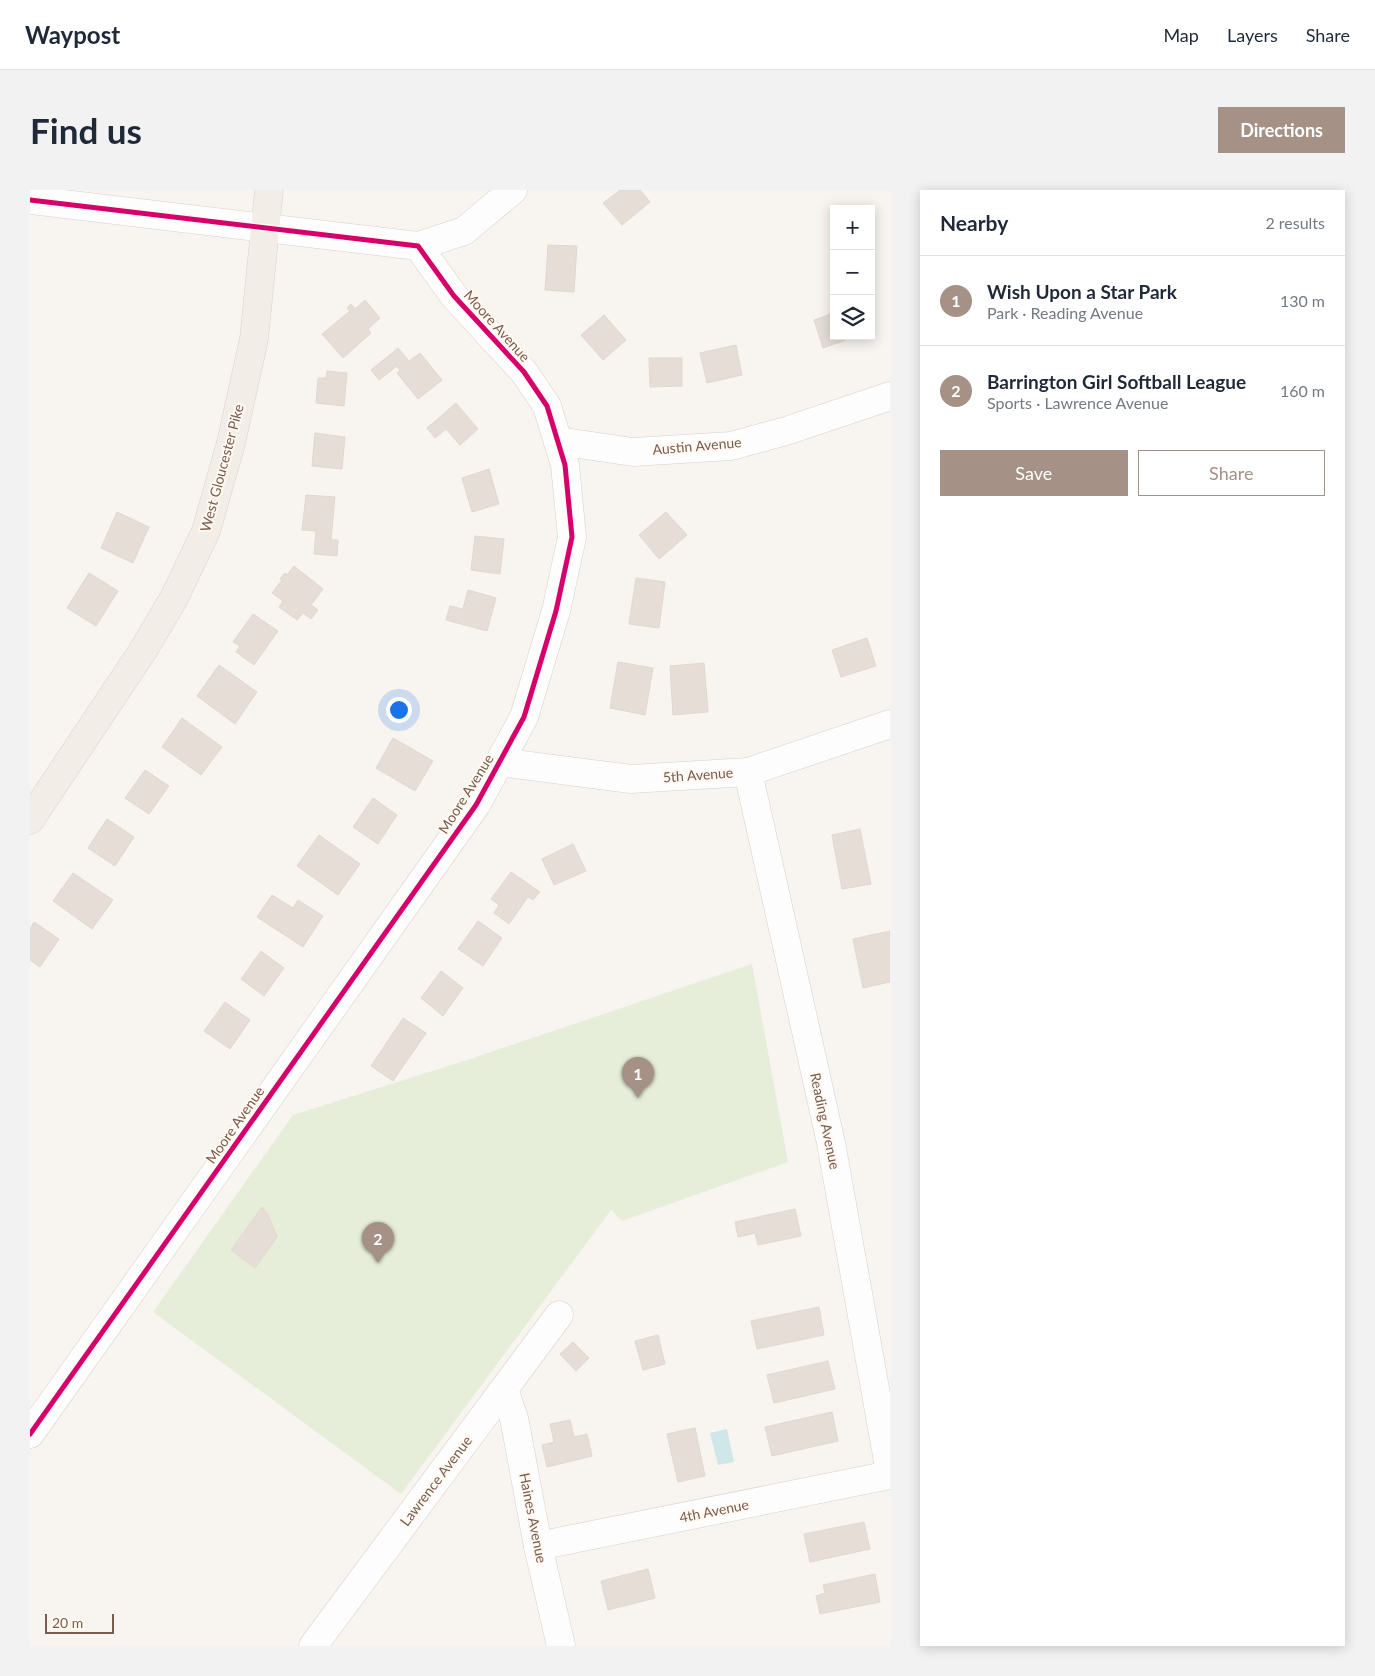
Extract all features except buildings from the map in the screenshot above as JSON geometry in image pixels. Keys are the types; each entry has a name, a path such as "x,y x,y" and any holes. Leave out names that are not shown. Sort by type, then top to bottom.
{"main road":[{"name":"West Gloucester Pike","path":"30,820 142,652 174,598 206,532 231,443 254,339 269,190"}],"street":[{"path":"30,200 418,246 464,232 514,190"},
{"name":"Moore Avenue","path":"30,1434 476,805 524,717 556,611 572,537 565,465 548,406 524,372 454,296 418,246"},
{"name":"Austin Avenue","path":"558,441 633,452 731,446 786,431 890,396"},
{"name":"5th Avenue","path":"500,762 631,779 748,772 890,724"},
{"name":"Reading Avenue","path":"748,772 831,1143 890,1473"},
{"name":"Lawrence Avenue","path":"313,1646 559,1315"},
{"name":"Haines Avenue","path":"504,1390 514,1418 538,1546 561,1646"},
{"name":"4th Avenue","path":"538,1546 890,1473"}],"green space":[{"path":"752,964 788,1162 622,1221 611,1210 401,1494 153,1312 293,1115 464,1061"}],"water":[{"path":"727,1429 734,1462 718,1465 710,1433"}],"cycle path":[{"path":"30,200 418,246 454,296 524,372 547,406 565,465 572,537 556,611 524,717 476,805 30,1434"}],"place":[{"name":"Wish Upon a Star Park","path":"638,1098"},
{"name":"Barrington Girl Softball League","path":"378,1263"}]}
